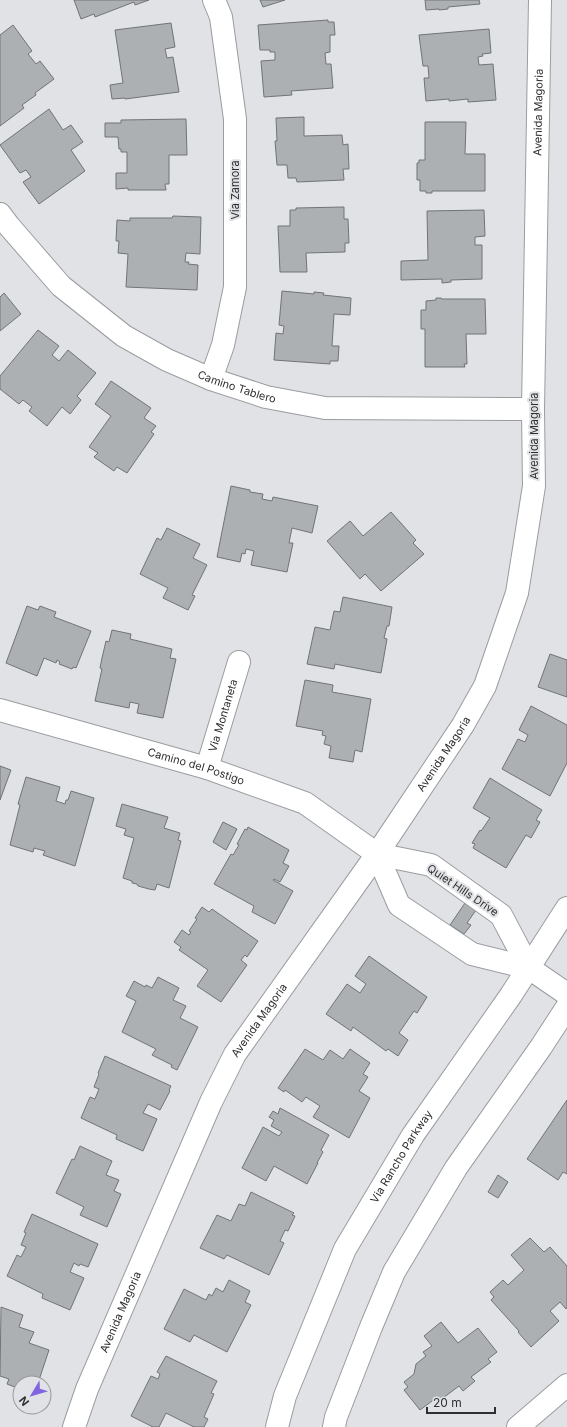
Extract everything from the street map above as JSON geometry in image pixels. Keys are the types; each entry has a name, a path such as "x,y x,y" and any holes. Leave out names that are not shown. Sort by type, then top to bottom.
{"street":[{"name":"Via Zamora","path":"211,379 223,346 236,287 235,119 221,17 214,0"},
{"name":"Avenida Magoria","path":"74,1427 93,1375 211,1102 235,1054 377,854 463,725 488,679 517,593 534,486 533,409 540,0"},
{"name":"Camino Tablero","path":"0,214 60,286 124,336 167,360 211,379 266,397 325,408 533,409"},
{"name":"Via Montaneta","path":"208,768 239,662"},
{"name":"Camino del Postigo","path":"0,710 208,768 305,803 377,854"},
{"name":"Quiet Hills Drive","path":"377,854 399,905 472,954 528,968 567,994"},
{"name":"Quiet Hills Drive","path":"377,854 431,866 501,914 528,968"},
{"name":"Via Rancho Parkway","path":"277,1427 285,1396 345,1249 413,1135 511,995 567,908"},
{"path":"334,1427 336,1416 394,1272 456,1168 541,1047 567,1007"},
{"path":"518,1427 567,1385"}],"building":[{"path":"74,0 149,0 135,5 134,2 95,17 94,14 81,19"},
{"path":"260,0 285,0 263,7"},
{"path":"425,0 479,0 480,4 448,7 448,9 439,10 426,10"},
{"path":"328,20 328,22 334,22 335,35 330,35 330,52 325,53 326,64 331,64 333,88 291,91 292,95 264,97 261,61 275,60 275,52 270,52 270,50 260,50 258,25"},
{"path":"171,23 175,47 165,49 167,58 173,57 179,92 125,99 112,99 110,85 123,83 115,30"},
{"path":"13,25 32,51 28,54 36,64 40,61 54,79 22,105 24,108 0,126 0,35"},
{"path":"489,29 491,53 482,54 483,56 478,57 479,65 493,64 496,100 468,102 468,99 449,101 449,99 426,101 424,78 429,78 428,66 423,66 419,35"},
{"path":"49,109 63,130 71,125 83,142 71,150 85,171 39,204 23,182 31,177 26,170 20,173 0,145"},
{"path":"304,117 304,136 342,135 343,145 348,144 349,169 343,169 344,180 297,182 296,178 288,178 287,165 277,165 275,141 277,141 276,118"},
{"path":"186,119 187,155 169,155 169,184 165,184 166,190 128,190 128,188 116,189 116,173 127,173 127,152 121,152 121,149 119,149 118,137 105,137 105,123 121,123 121,120"},
{"path":"425,122 466,122 465,154 485,154 485,191 432,191 432,193 426,193 426,191 420,191 420,180 417,180 417,163 419,163 419,160 425,160"},
{"path":"344,207 344,219 348,219 349,243 345,243 345,252 306,253 307,272 280,272 278,226 290,226 290,210 296,210 296,208"},
{"path":"484,210 485,236 475,237 475,245 482,245 482,279 451,280 451,282 442,283 442,279 401,280 401,261 428,260 427,211"},
{"path":"173,216 201,217 200,254 186,253 185,262 189,262 188,264 198,265 197,290 126,287 128,254 118,253 119,241 116,241 117,220 130,221 130,218 172,218"},
{"path":"282,291 314,294 314,292 324,293 323,295 351,298 350,315 334,314 332,346 339,346 338,361 330,361 330,364 274,360 276,333 283,334 284,326 279,325"},
{"path":"4,293 21,314 0,331 0,297"},
{"path":"436,298 485,299 486,334 466,334 467,364 464,364 465,367 425,367 425,329 421,329 421,310 426,310 426,301 436,300"},
{"path":"38,330 59,346 52,355 59,361 68,350 96,373 77,396 81,400 70,414 62,407 47,426 29,411 32,407 23,400 19,404 0,389 0,376"},
{"path":"111,381 151,408 144,418 156,426 151,432 154,434 127,473 117,467 114,471 94,457 98,453 89,447 111,416 95,404"},
{"path":"231,486 250,490 250,492 263,494 262,499 272,501 273,497 318,506 312,533 292,528 289,543 293,543 287,572 251,565 254,551 246,549 245,554 242,553 240,562 217,557"},
{"path":"391,512 416,540 413,543 424,554 381,591 365,574 360,579 327,541 350,521 363,536"},
{"path":"167,528 200,544 193,558 207,565 192,595 195,596 188,610 163,598 168,588 140,574 157,538 161,540"},
{"path":"343,597 392,607 389,626 387,626 384,638 387,639 381,673 335,664 334,669 307,664 315,627 330,630 334,611 340,612"},
{"path":"27,606 38,610 40,606 56,612 54,617 91,631 76,668 73,667 72,669 59,664 60,662 57,660 56,663 44,658 37,676 6,663"},
{"path":"112,630 131,634 130,639 172,649 170,658 176,659 163,718 137,713 139,704 130,702 129,708 95,701 106,641 109,642"},
{"path":"550,654 567,660 567,697 538,687"},
{"path":"305,680 333,685 332,692 371,699 362,752 355,750 353,762 329,758 331,746 324,744 326,736 322,735 323,731 296,726"},
{"path":"531,706 567,725 567,763 550,796 502,769 518,739 525,742 528,735 519,730"},
{"path":"0,766 11,770 0,800"},
{"path":"26,777 60,787 56,801 65,804 71,791 94,798 75,866 43,855 45,851 34,848 33,852 10,845 20,805 18,804"},
{"path":"490,778 542,810 536,820 540,822 531,838 526,835 506,868 473,848 475,844 472,843 490,818 473,808"},
{"path":"122,804 168,817 164,828 180,833 178,840 181,841 169,888 157,884 155,890 149,889 138,886 137,884 132,883 132,881 123,878 134,838 124,835 126,829 116,826"},
{"path":"223,822 237,829 226,850 213,842"},
{"path":"248,827 289,850 283,863 289,866 280,882 274,879 273,880 293,891 275,924 252,912 254,906 214,884 231,854 233,855 239,845 237,844 245,829 247,830"},
{"path":"465,903 476,910 467,923 471,925 464,934 450,925"},
{"path":"202,907 209,912 212,909 258,941 247,957 245,955 241,960 247,965 221,1002 197,986 208,970 179,950 181,947 174,942 182,930 189,935 191,932 189,931 197,919 195,918"},
{"path":"369,956 427,997 417,1013 414,1011 399,1033 408,1040 398,1056 388,1049 386,1051 353,1027 351,1031 326,1014 347,984 360,993 366,984 355,976"},
{"path":"158,977 179,988 173,1000 186,1006 180,1018 198,1027 177,1070 171,1067 172,1065 152,1055 156,1049 122,1032 136,1001 126,996 134,981 145,987 146,985 152,988"},
{"path":"305,1049 323,1060 330,1050 343,1059 350,1049 370,1063 363,1074 368,1077 359,1091 370,1098 349,1138 313,1117 320,1106 306,1097 302,1102 285,1090 284,1092 278,1088"},
{"path":"105,1056 171,1086 160,1110 148,1104 143,1113 157,1119 143,1151 116,1139 117,1135 81,1118 90,1097 95,1099 99,1089 94,1087"},
{"path":"567,1100 567,1174 563,1172 558,1180 527,1159"},
{"path":"280,1108 329,1135 321,1150 323,1152 307,1184 274,1166 266,1181 242,1168 263,1127 279,1136 282,1132 271,1126 274,1120 269,1117 273,1111 278,1114"},
{"path":"80,1146 112,1161 106,1175 119,1180 114,1191 121,1194 107,1227 80,1215 84,1207 56,1193 72,1159 74,1160"},
{"path":"498,1175 508,1182 498,1198 488,1192"},
{"path":"251,1192 294,1213 292,1215 295,1216 288,1231 285,1230 280,1241 284,1243 269,1275 227,1255 224,1259 200,1248 217,1215 231,1221 239,1204 245,1206"},
{"path":"32,1214 98,1244 88,1267 80,1264 79,1266 74,1263 70,1272 84,1278 70,1310 42,1298 43,1294 7,1276 17,1255 21,1257 26,1247 21,1245 26,1233 24,1232"},
{"path":"530,1238 544,1252 550,1247 567,1266 567,1307 566,1309 560,1302 550,1311 559,1321 531,1347 518,1332 519,1331 491,1300 494,1297 490,1292 503,1280 508,1285 524,1270 511,1255"},
{"path":"229,1280 250,1291 245,1302 251,1305 227,1352 194,1335 190,1342 164,1329 184,1289 206,1300 209,1294 212,1296 216,1288 223,1292"},
{"path":"1,1307 23,1315 19,1327 34,1332 29,1343 49,1350 41,1375 12,1375 12,1386 7,1384 9,1379 0,1376"},
{"path":"441,1322 458,1343 478,1328 497,1352 488,1359 491,1362 471,1377 475,1381 463,1391 459,1386 439,1401 436,1398 420,1410 404,1390 408,1387 404,1382 414,1374 416,1364 426,1356 423,1352 432,1346 424,1336"},
{"path":"166,1356 217,1381 211,1393 214,1394 204,1417 208,1419 204,1427 194,1427 166,1413 159,1427 153,1427 131,1416 151,1376 158,1379 160,1374 157,1372"}]}
